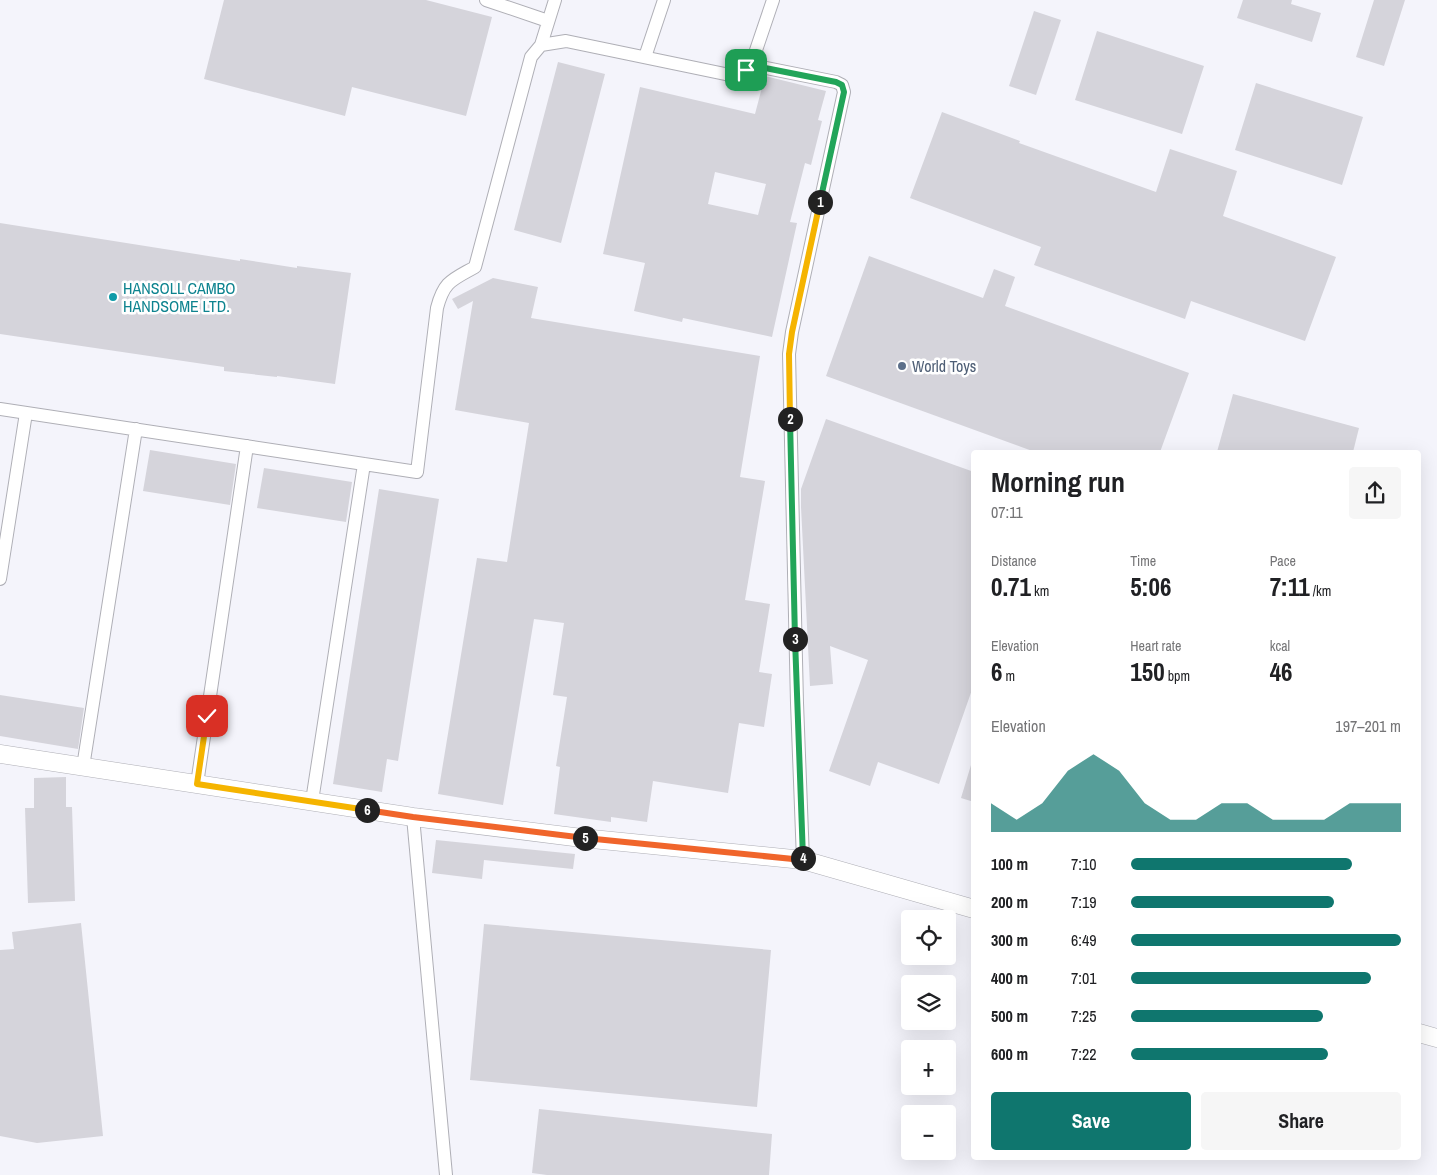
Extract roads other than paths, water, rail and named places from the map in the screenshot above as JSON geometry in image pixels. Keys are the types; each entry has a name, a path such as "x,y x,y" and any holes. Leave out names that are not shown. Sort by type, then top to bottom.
{"street":[{"path":"486,0 548,22"},
{"path":"0,409 417,472 437,308 441,294 450,282 475,267 531,57 541,45 555,0"},
{"path":"645,58 664,0"},
{"path":"541,45 566,42 737,75 750,65 773,0"},
{"path":"750,65 836,82 842,85 844,92 789,354 797,703 803,860"},
{"path":"0,579 26,413"},
{"path":"83,766 136,429"},
{"path":"197,784 247,446"},
{"path":"312,801 364,464"},
{"path":"0,754 413,817 582,838 803,860 971,908"},
{"path":"413,817 446,1175"},
{"path":"1421,1034 1437,1038"}],"place":[{"name":"HANSOLL CAMBO HANDSOME LTD.","path":"113,297"},
{"name":"World Toys","path":"902,366"}]}
